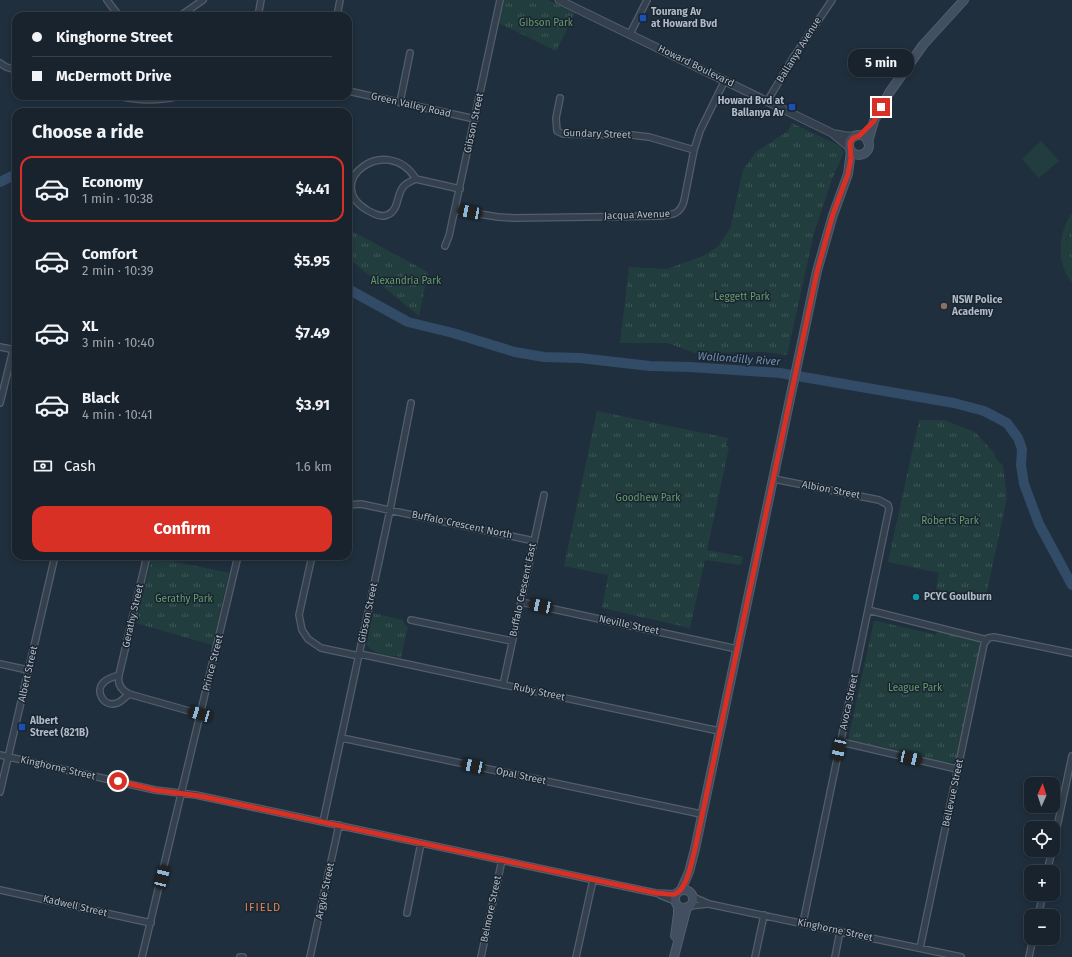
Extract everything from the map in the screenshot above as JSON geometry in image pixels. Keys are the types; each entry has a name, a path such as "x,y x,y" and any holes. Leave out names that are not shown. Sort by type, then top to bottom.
{"main road":[{"path":"674,957 678,914 689,872 817,272 833,214 848,174 869,148 868,142 874,121 889,93 919,51 964,0"},
{"path":"848,174 851,140 874,121"},
{"path":"857,136 864,137 868,142"},
{"path":"850,149 857,155 862,155"},
{"path":"682,897 682,908 688,907"},
{"path":"676,945 680,938 688,907 692,903 682,897"}],"street":[{"path":"106,0 116,12"},
{"path":"186,12 203,0"},
{"path":"259,12 261,0"},
{"path":"338,12 340,0"},
{"name":"Gibson Street","path":"445,246 449,236 460,189 500,0"},
{"path":"630,34 647,0"},
{"name":"Ballanya Avenue","path":"768,100 796,52 832,0"},
{"name":"Howard Boulevard","path":"564,1 724,80 768,100 832,133 845,136 857,136"},
{"path":"400,102 410,53"},
{"path":"0,64 12,69"},
{"name":"Jacqua Avenue","path":"455,210 498,218 670,215 677,213 682,208 694,150 700,131 724,80"},
{"name":"Green Valley Road","path":"352,91 475,119"},
{"name":"Gundary Street","path":"560,98 556,125 557,131 563,134 632,134 649,137 694,150"},
{"name":"Howard Boulevard","path":"832,133 850,149"},
{"path":"416,179 403,186 394,210 386,216 377,215 361,206 356,202 352,192 352,182 358,171 377,160 392,160 400,163 407,167 416,179 460,189"},
{"path":"0,347 12,350"},
{"path":"0,403 12,358"},
{"name":"Gibson Street","path":"323,822 390,510 411,403"},
{"name":"Albion Street","path":"774,479 879,500 888,505"},
{"name":"Buffalo Crescent East","path":"503,684 544,495"},
{"name":"Buffalo Crescent North","path":"352,505 361,504 534,540"},
{"name":"Avoca Street","path":"803,923 889,515 888,505"},
{"name":"Albert Street","path":"0,792 54,560"},
{"name":"Gerathy Street","path":"119,675 147,560"},
{"name":"Prince Street","path":"142,957 237,560"},
{"name":"Ruby Street","path":"311,560 299,615 302,630 308,639 321,648 503,684 719,731"},
{"name":"Neville Street","path":"521,602 737,649"},
{"path":"868,610 987,639 994,636 1072,653"},
{"path":"411,620 512,641"},
{"name":"Bellevue Street","path":"920,948 982,650 987,639"},
{"path":"0,664 28,670"},
{"path":"129,694 118,703 112,704 105,702 101,697 100,691 102,684 119,675 122,690 129,694 200,714"},
{"name":"Opal Street","path":"342,738 701,814"},
{"path":"841,742 958,769"},
{"name":"Kinghorne Street","path":"0,755 155,790 182,793 339,825 961,957"},
{"path":"1059,821 1070,773 1072,756"},
{"name":"Argyle Street","path":"310,957 339,825"},
{"path":"407,913 421,843"},
{"name":"Belmore Street","path":"481,957 502,860"},
{"path":"576,957 593,880"},
{"name":"Kadwell Street","path":"0,890 151,923"},
{"name":"Kinghorne Street","path":"688,907 709,904"},
{"path":"755,957 764,916"},
{"path":"835,957 840,931"},
{"path":"1029,957 1032,945"}],"green space":[{"name":"Gibson Park","path":"503,0 548,0 575,13 556,51 499,23"},
{"name":"Leggett Park","path":"792,123 840,146 844,152 832,179 814,233 787,355 763,352 695,353 667,343 620,343 629,267 667,269 705,255 718,246 730,229 743,170 756,152 788,131"},
{"path":"1041,141 1059,161 1039,178 1022,159"},
{"path":"1072,212 1072,224 1066,240 1072,272 1072,283 1063,266 1060,248 1061,238 1067,220"},
{"path":"1072,224 1072,272 1067,260 1066,248"},
{"name":"Alexandria Park","path":"352,231 428,272 419,316 352,261"},
{"name":"Goodhew Park","path":"597,411 728,438 726,446 729,447 707,550 743,557 741,565 705,560 690,628 602,608 608,575 564,566"},
{"name":"Roberts Park","path":"919,420 944,420 975,432 994,453 996,459 1003,465 1007,498 985,601 936,589 939,573 888,562"},
{"name":"Gerathy Park","path":"152,560 168,560 229,573 212,645 136,623"},
{"path":"373,613 403,620 405,625 408,627 401,657 380,654 371,650 368,646 367,642"},
{"name":"League Park","path":"874,621 936,635 938,629 981,641 954,762 947,763 854,743 849,740"}],"waterway":[{"name":"Wollondilly River","path":"0,182 12,176"},
{"name":"Wollondilly River","path":"352,291 408,322 453,333 515,352 544,357 580,358 650,366 780,373 954,403 984,411 1007,423 1018,438 1022,449 1021,465 1024,484 1039,524 1072,585"}],"place":[{"name":"Tourang Av at Howard Bvd","path":"643,18"},
{"name":"Howard Bvd at Ballanya Av","path":"792,107"},
{"name":"NSW Police Academy","path":"944,306"},
{"name":"PCYC Goulburn","path":"916,597"},
{"name":"Albert Street (821B)","path":"22,727"}],"district":[{"name":"IFIELD","path":"263,907"}],"route":[{"path":"118,781 155,790 200,796 656,893 676,894 681,890 689,872 695,849 701,814 817,272 833,214 848,174 851,158 849,146 851,140 856,136 859,136 874,121 881,107"}]}
